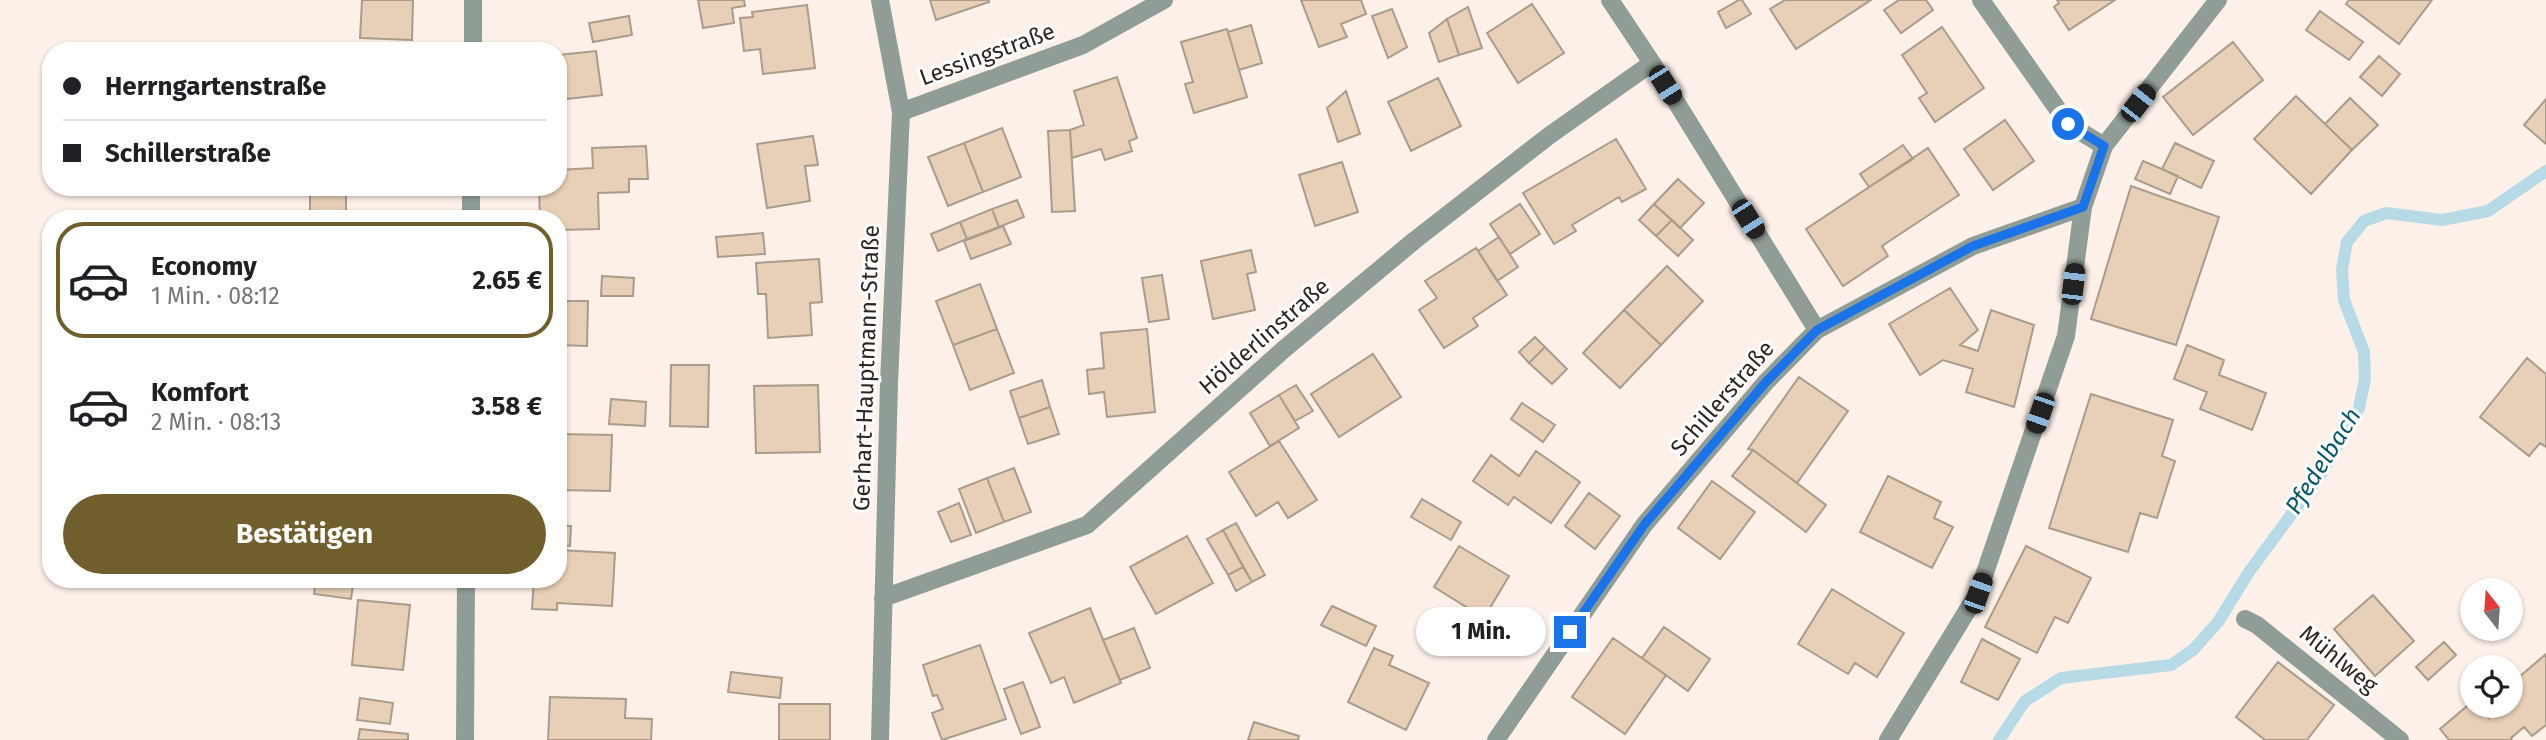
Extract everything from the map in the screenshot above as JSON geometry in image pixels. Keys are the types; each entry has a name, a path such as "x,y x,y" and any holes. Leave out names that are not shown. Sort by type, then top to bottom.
{"street":[{"path":"473,0 473,42"},
{"name":"Gerhart-Hauptmann-Straße","path":"880,0 901,112 889,383 880,740"},
{"name":"Lessingstraße","path":"901,112 1083,45 1164,0"},
{"path":"1610,0 1817,330"},
{"path":"1981,0 2068,124 2104,146"},
{"path":"1888,740 1978,593 2066,336 2083,207 2104,146 2218,0"},
{"name":"Hölderlinstraße","path":"884,598 1087,526 1283,350 1415,240 1550,135 1651,63"},
{"name":"Schillerstraße","path":"1496,740 1644,525 1766,382 1817,330 1973,246 2083,207"},
{"path":"465,740 466,588"},
{"name":"Mühlweg","path":"2245,619 2257,625 2400,740"}],"building":[{"path":"362,0 413,0 412,40 360,38"},
{"path":"698,0 744,0 745,6 732,8 734,23 703,28"},
{"path":"930,0 989,0 989,2 936,20"},
{"path":"1301,0 1361,0 1366,14 1341,24 1347,37 1319,47"},
{"path":"1742,0 1751,14 1726,28 1718,12"},
{"path":"1785,0 1871,0 1796,49 1770,9"},
{"path":"1899,0 1926,0 1933,10 1901,33 1884,10"},
{"path":"2057,0 2115,0 2069,30 2054,7 2059,3"},
{"path":"2349,0 2432,0 2399,44 2346,4"},
{"path":"1532,4 1564,53 1518,83 1487,33"},
{"path":"807,5 815,68 763,74 760,49 744,51 740,18 753,17 752,12"},
{"path":"1468,7 1482,48 1459,55 1447,19"},
{"path":"1392,9 1407,47 1388,58 1372,16"},
{"path":"2320,11 2363,42 2349,60 2306,30"},
{"path":"629,16 632,35 593,42 589,23"},
{"path":"1447,19 1459,55 1439,62 1429,33"},
{"path":"1251,25 1262,63 1239,70 1228,32"},
{"path":"1942,27 1984,88 1935,122 1919,98 1927,93 1902,55"},
{"path":"1227,29 1247,97 1194,113 1185,84 1193,82 1181,42"},
{"path":"2233,42 2263,80 2193,135 2163,97"},
{"path":"596,51 602,95 567,99 567,54"},
{"path":"2379,56 2400,74 2382,96 2360,77"},
{"path":"1117,77 1137,138 1129,141 1132,151 1105,160 1101,149 1072,158 1070,130 1084,125 1074,91"},
{"path":"1438,78 1461,126 1411,151 1388,102"},
{"path":"1346,91 1360,134 1338,142 1327,108"},
{"path":"2296,96 2352,150 2311,194 2254,139"},
{"path":"2350,98 2378,125 2352,150 2325,124"},
{"path":"2546,99 2546,144 2524,125"},
{"path":"2005,120 2034,161 1993,190 1964,149"},
{"path":"1002,128 1021,177 983,192 964,143"},
{"path":"1070,130 1075,211 1052,212 1048,131"},
{"path":"813,136 818,165 805,166 810,201 767,208 757,144"},
{"path":"1616,139 1646,189 1622,202 1619,197 1572,225 1576,231 1554,244 1523,193"},
{"path":"964,143 983,192 948,206 928,157"},
{"path":"2175,143 2214,161 2201,188 2162,169"},
{"path":"1903,145 1913,159 1869,187 1860,174"},
{"path":"646,146 648,179 629,179 629,192 598,193 599,229 567,230 567,210 540,210 539,196 567,196 567,169 593,168 592,148"},
{"path":"1928,148 1959,195 1882,246 1888,256 1843,286 1806,229"},
{"path":"2143,161 2178,176 2170,194 2135,179"},
{"path":"1342,162 1358,212 1315,226 1299,175"},
{"path":"1678,179 1704,203 1680,228 1654,204"},
{"path":"2131,186 2219,217 2176,345 2091,319"},
{"path":"310,196 346,196 346,210 310,210"},
{"path":"1017,200 1024,217 999,227 992,209"},
{"path":"1520,204 1540,234 1510,254 1490,224"},
{"path":"1654,204 1672,220 1656,236 1639,220"},
{"path":"992,209 999,227 967,239 960,222"},
{"path":"1672,220 1693,240 1678,256 1656,236"},
{"path":"960,222 967,239 938,251 931,234"},
{"path":"1003,226 1011,244 971,259 964,241"},
{"path":"763,233 765,254 718,257 716,237"},
{"path":"1499,237 1518,267 1497,281 1478,251"},
{"path":"1476,248 1507,295 1473,318 1478,326 1444,348 1419,310 1437,298 1425,281"},
{"path":"1251,250 1256,272 1247,274 1255,310 1213,319 1201,261"},
{"path":"819,259 822,302 810,303 812,335 768,338 766,294 758,294 756,263"},
{"path":"1667,266 1703,301 1661,345 1624,310"},
{"path":"1162,275 1169,319 1149,322 1142,278"},
{"path":"602,276 634,278 633,296 601,296"},
{"path":"980,284 997,329 953,345 936,301"},
{"path":"1950,288 1978,330 1960,345 1978,351 1991,310 2034,325 2014,407 1966,392 1973,369 1943,360 1920,375 1889,324"},
{"path":"567,301 588,301 587,346 567,345"},
{"path":"1624,310 1661,345 1620,388 1583,353"},
{"path":"997,329 1014,373 970,390 953,345"},
{"path":"1147,329 1155,412 1107,417 1104,392 1089,394 1087,370 1104,368 1101,333"},
{"path":"1535,337 1545,347 1529,363 1519,352"},
{"path":"2187,345 2224,360 2219,375 2266,393 2252,430 2200,409 2207,392 2174,379"},
{"path":"1545,347 1567,369 1552,384 1529,363"},
{"path":"1373,354 1401,397 1339,437 1311,394"},
{"path":"2527,358 2546,374 2546,447 2540,443 2529,456 2480,417"},
{"path":"671,365 709,365 708,427 670,426"},
{"path":"1799,377 1848,411 1797,483 1748,449"},
{"path":"1042,380 1050,407 1019,418 1010,391"},
{"path":"818,385 820,452 756,453 754,386"},
{"path":"1296,385 1313,411 1295,421 1279,395"},
{"path":"2091,394 2173,420 2162,456 2175,461 2157,518 2140,513 2128,552 2049,528"},
{"path":"1279,395 1299,428 1270,446 1250,413"},
{"path":"611,399 646,402 645,426 609,424"},
{"path":"1522,403 1555,425 1543,442 1511,419"},
{"path":"1050,407 1059,434 1028,444 1019,418"},
{"path":"567,434 612,435 610,491 567,490"},
{"path":"1279,441 1317,500 1288,518 1278,502 1256,516 1229,472"},
{"path":"1753,450 1826,505 1806,532 1732,476"},
{"path":"1536,451 1580,482 1551,523 1514,497 1508,505 1473,481 1491,455 1519,476"},
{"path":"1014,468 1031,512 1004,522 987,478"},
{"path":"1888,476 1941,502 1934,518 1953,527 1932,568 1860,532"},
{"path":"987,478 1004,522 976,533 959,489"},
{"path":"1712,481 1755,512 1720,559 1678,528"},
{"path":"1589,493 1620,516 1595,549 1565,526"},
{"path":"1422,499 1461,522 1451,540 1411,517"},
{"path":"959,503 971,535 951,542 938,512"},
{"path":"1236,523 1265,575 1252,582 1223,530"},
{"path":"567,526 571,526 570,546 567,546"},
{"path":"1223,530 1243,567 1228,575 1207,539"},
{"path":"1187,536 1213,583 1156,614 1130,567"},
{"path":"1459,546 1509,576 1484,618 1434,587"},
{"path":"2026,546 2091,578 2068,623 2055,617 2037,653 1985,627"},
{"path":"567,550 615,553 612,606 557,603 557,610 532,609 533,588 567,588"},
{"path":"1243,567 1252,582 1236,591 1228,575"},
{"path":"315,588 353,588 351,599 314,594"},
{"path":"1832,589 1904,633 1877,677 1855,663 1848,674 1798,644"},
{"path":"2373,595 2414,641 2375,676 2334,629"},
{"path":"358,600 410,605 403,670 352,665"},
{"path":"1332,606 1376,626 1366,646 1321,625"},
{"path":"1090,608 1121,683 1074,703 1064,677 1051,683 1029,633"},
{"path":"1664,627 1710,659 1688,691 1642,658"},
{"path":"1134,628 1150,668 1120,680 1103,640"},
{"path":"1613,638 1666,675 1625,734 1572,697"},
{"path":"1982,639 2020,659 1998,700 1961,682"},
{"path":"2444,642 2456,655 2428,680 2416,667"},
{"path":"980,645 1006,719 942,740 932,713 943,709 937,695 933,696 923,665"},
{"path":"1374,648 1393,656 1389,665 1429,683 1406,730 1348,702"},
{"path":"2546,654 2546,725 2532,736 2524,727 2512,740 2449,740 2440,729 2460,712 2460,718 2523,718 2523,674"},
{"path":"2278,662 2334,705 2307,740 2265,740 2236,717"},
{"path":"731,672 782,678 780,698 728,692"},
{"path":"1023,682 1040,727 1021,734 1004,689"},
{"path":"550,697 626,699 625,718 652,719 651,740 548,740"},
{"path":"360,698 393,703 390,724 357,720"},
{"path":"779,704 830,704 830,740 779,740"},
{"path":"1254,722 1299,736 1298,740 1248,740"},
{"path":"360,729 408,734 408,740 358,740"}],"waterway":[{"name":"Pfedelbach","path":"1999,740 2025,701 2061,678 2171,665 2193,650 2218,622 2249,572 2321,474 2359,408 2365,379 2364,352 2344,300 2342,269 2347,242 2364,221 2386,213 2442,220 2488,211 2546,171"}],"route":[{"path":"1570,632 1644,525 1766,382 1817,330 1973,246 2083,207 2104,146 2068,124"}]}
